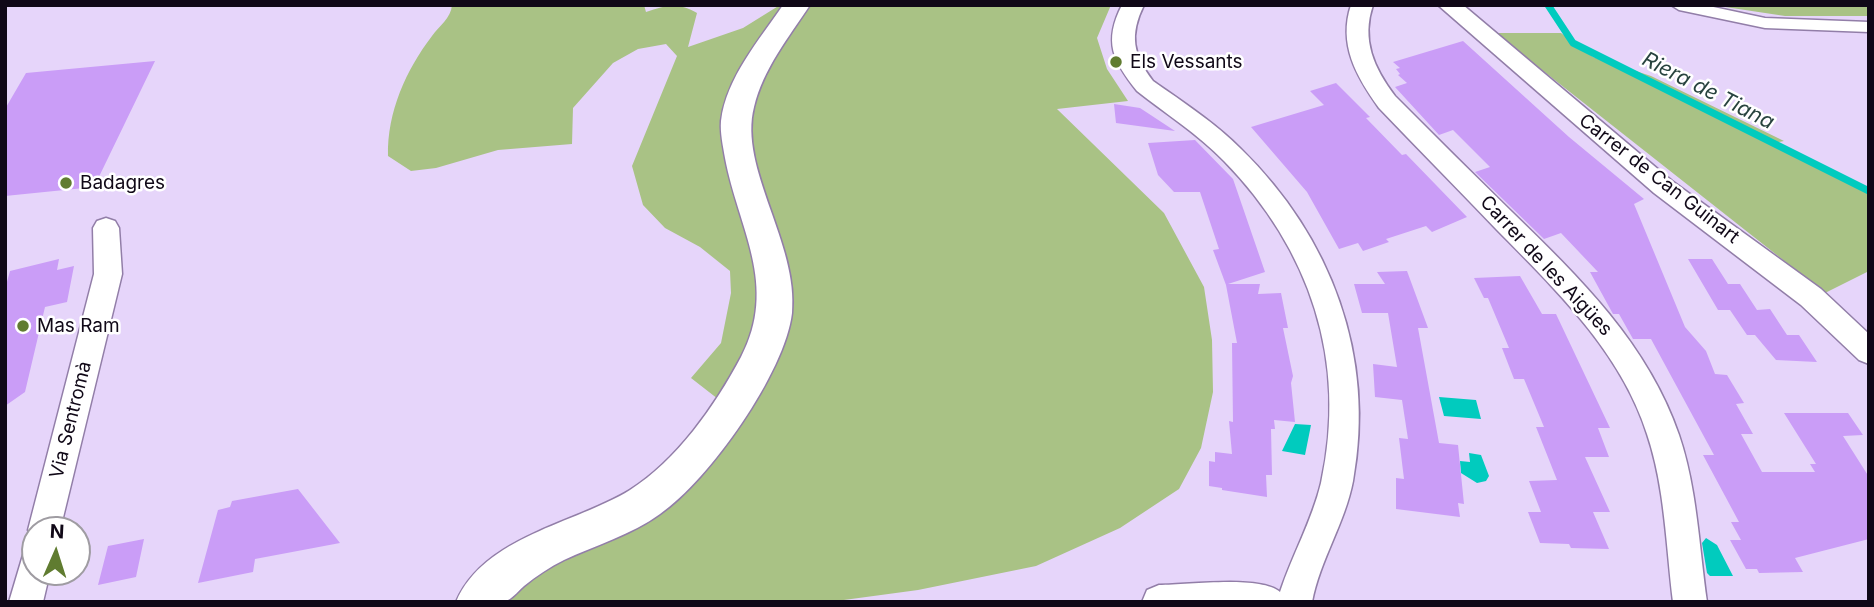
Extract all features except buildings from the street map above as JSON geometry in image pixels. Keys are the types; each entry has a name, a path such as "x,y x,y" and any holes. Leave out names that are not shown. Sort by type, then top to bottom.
{"street":[{"path":"477,602 500,578 546,548 645,502 674,478 716,428 767,343 776,304 774,264 742,172 736,122 745,90 797,5"},
{"path":"1132,5 1124,21 1121,38 1122,48 1133,72 1145,86 1232,154 1268,192 1308,253 1336,328 1347,406 1342,450 1336,485 1295,602"},
{"name":"Carrer de les Aigües","path":"1362,5 1356,30 1358,49 1374,85 1387,102 1576,293 1615,338 1647,395 1663,434 1672,471 1690,602"},
{"name":"Carrer de Can Guinart","path":"1449,5 1663,187 1811,297 1869,352"},
{"path":"1679,5 1765,23 1869,27"},
{"name":"Via Sentromà","path":"48,516 108,274 106,228"},
{"path":"1159,602 1268,602"}],"shaded area":[{"path":"452,5 644,5 646,12 666,6 678,6 697,13 688,47 743,28 780,5 788,5 742,73 749,218 759,308 749,342 718,399 691,378 721,343 731,293 730,271 700,247 665,228 643,205 632,166 677,56 666,44 638,49 613,63 573,108 572,144 498,150 436,168 411,171 388,156 391,123 406,77 447,18"},
{"path":"808,5 1111,5 1097,38 1107,69 1128,101 1057,109 1164,213 1204,287 1212,340 1213,392 1201,448 1179,489 1120,528 1036,566 918,590 829,602 496,602 567,553 644,515 770,355 749,125 765,76"},
{"path":"1712,5 1869,5 1869,16 1785,16"},
{"path":"1495,33 1561,33 1593,57 1651,76 1784,141 1774,143 1869,194 1869,271 1825,293"},
{"path":"1439,397 1476,400 1481,419 1444,416"},
{"path":"1295,424 1311,425 1305,455 1282,451"},
{"path":"1469,453 1481,455 1489,476 1486,481 1477,483 1461,473 1460,461 1470,462"},
{"path":"1706,538 1717,545 1733,576 1710,576 1707,573 1702,543"}],"waterway":[{"name":"Riera de Tiana","path":"1548,5 1573,43 1869,191"}],"place":[{"name":"Els Vessants","path":"1116,62"},
{"name":"Badagres","path":"66,183"},
{"name":"Mas Ram","path":"23,326"}]}
